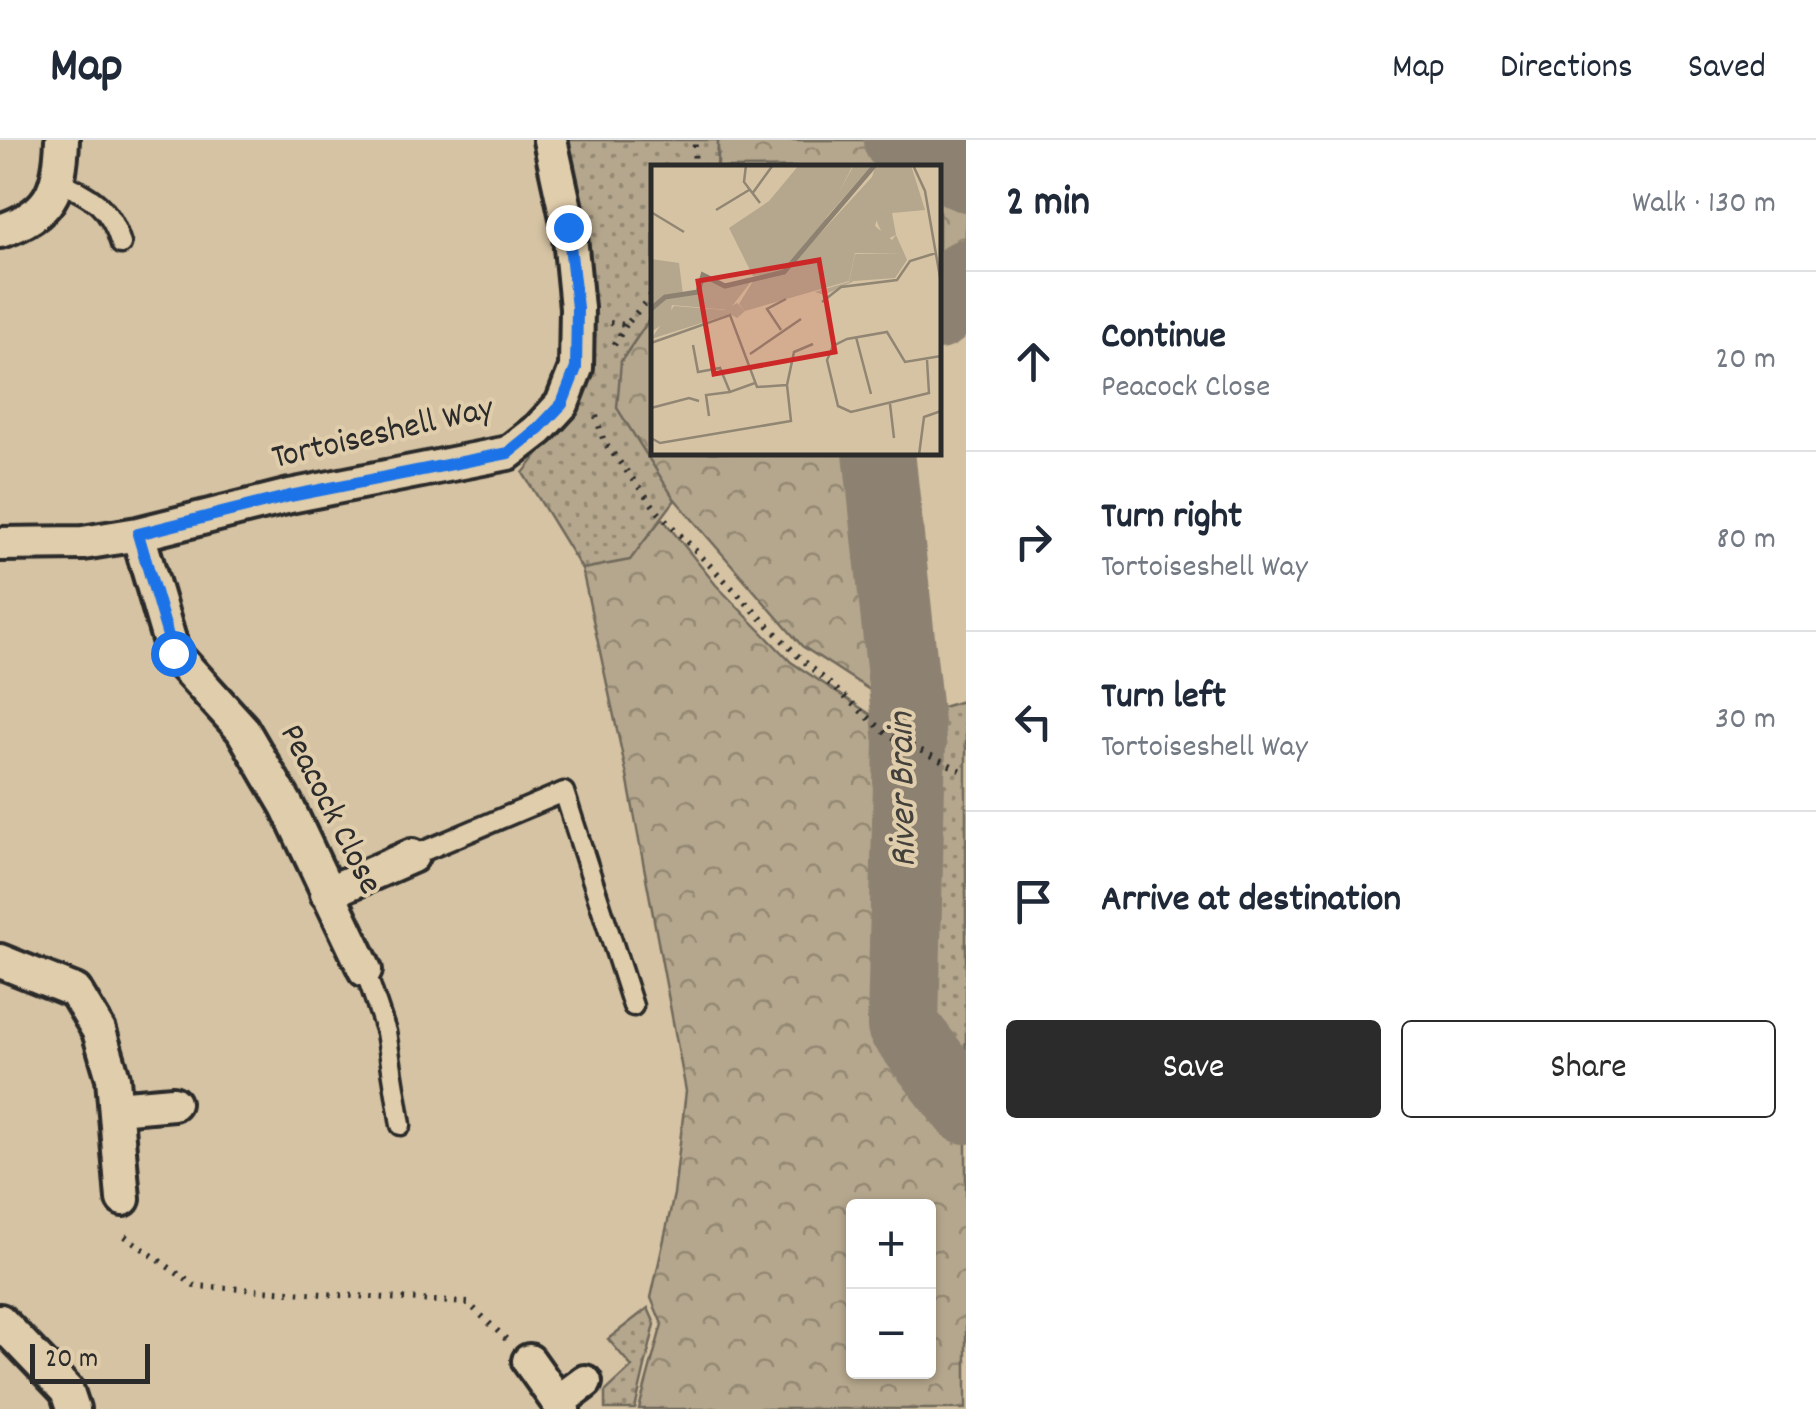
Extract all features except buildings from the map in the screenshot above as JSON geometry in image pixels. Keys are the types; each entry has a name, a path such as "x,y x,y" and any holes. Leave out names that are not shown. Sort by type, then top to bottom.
{"street":[{"path":"0,232 28,222 47,206 58,181 62,140"},
{"name":"Tortoiseshell Way","path":"0,544 83,543 138,534 290,496 508,453 562,404 576,368 577,308 568,227 550,140"},
{"name":"Peacock Close","path":"138,534 173,653 242,729 288,806 365,970"},
{"path":"327,893 412,856"},
{"path":"0,961 75,991 99,1031 113,1078 123,1199"},
{"path":"116,1108 173,1103"},
{"path":"0,1321 67,1391 73,1409"},
{"path":"529,1361 561,1405 585,1382"}],"lane":[{"path":"58,181 94,199 116,227 121,244"},
{"path":"412,856 564,792 632,1006"},
{"path":"365,970 386,1032 402,1125"}],"path":[{"path":"694,165 695,140"},
{"path":"576,368 587,389 596,392 596,414 604,442 660,513 797,655 887,734 966,774"},
{"path":"123,1199 117,1230 194,1286 468,1303 529,1361"}],"green space":[{"path":"551,140 718,140 717,165 651,165 651,317 621,361 617,408 675,500 630,560 582,569 523,473 576,406"},
{"path":"718,140 878,140 925,165 718,165"},
{"path":"941,173 966,187 966,255 941,292"},
{"path":"651,317 651,455 867,455 893,705 802,646 654,475 616,408 621,361"},
{"path":"662,518 716,585 791,662 894,730 889,1027 966,1128 966,1409 639,1409 662,1324 651,1298 674,1194 686,1091 627,776 582,569 630,559"},
{"path":"966,700 966,1100 903,1026 922,713"},
{"path":"648,1308 655,1324 635,1409 605,1409 605,1392 632,1367 608,1339"}],"waterway":[{"name":"River Brain","path":"899,140 966,176"},
{"name":"River Brain","path":"941,310 966,275"},
{"name":"River Brain","path":"879,455 910,742 903,1026 966,1108"}],"route":[{"path":"173,653 138,534 290,496 508,453 562,404 576,368 577,308 568,227"}]}
